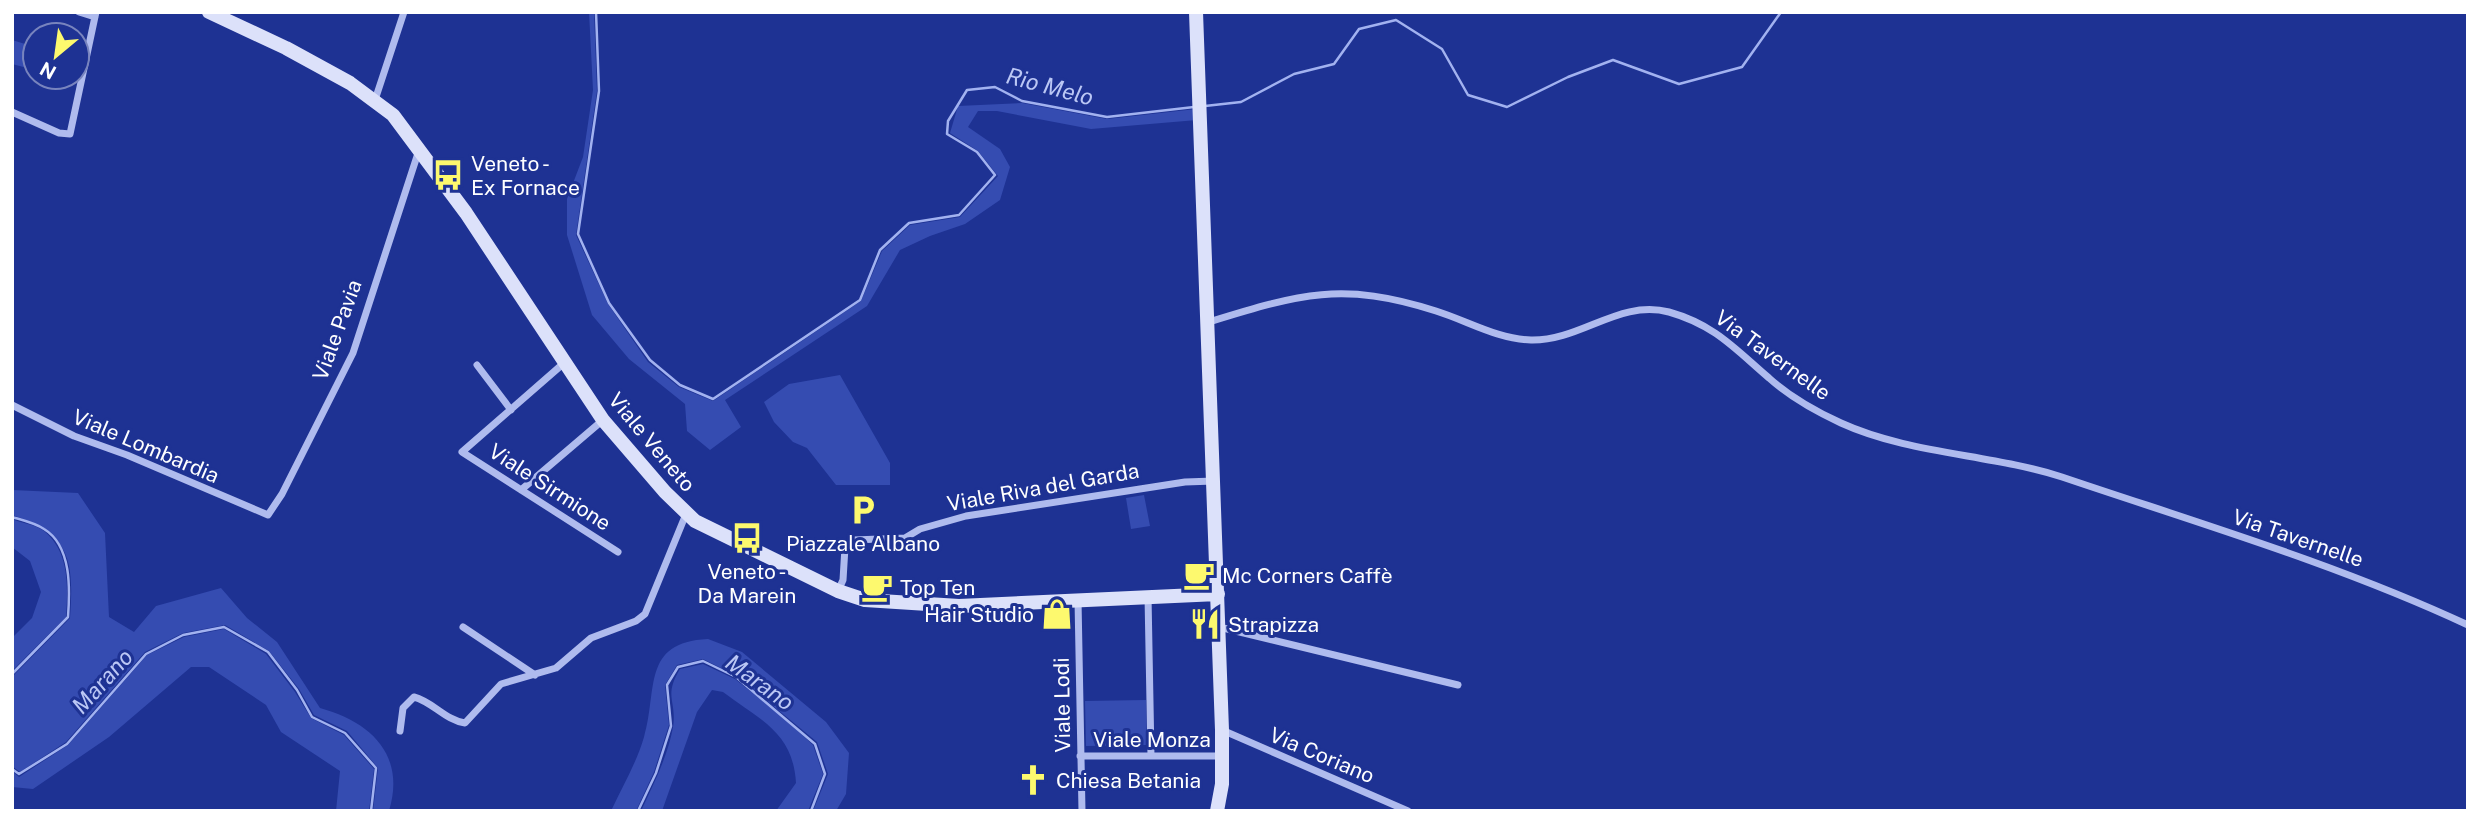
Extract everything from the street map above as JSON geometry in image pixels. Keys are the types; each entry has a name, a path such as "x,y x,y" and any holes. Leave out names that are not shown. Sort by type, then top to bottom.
{"main road":[{"name":"Viale Veneto","path":"209,12 286,48 375,100 400,122 603,420 686,514 838,591 865,600 958,606 1218,594"},
{"path":"1196,12 1223,757 1217,811"}],"street":[{"path":"12,112 59,133 70,134 96,14 79,12"},
{"path":"375,100 404,12"},
{"name":"Viale Pavia","path":"268,515 282,494 352,352 420,149"},
{"name":"Via Tavernelle","path":"1209,322 1285,298 1348,292 1393,297 1451,316 1504,338 1534,340 1559,337 1616,314 1653,308 1699,323 1727,339 1786,392 1844,424 1899,441 2021,464 2331,567 2401,593 2468,625"},
{"path":"477,365 511,410 564,363"},
{"name":"Viale Lombardia","path":"12,405 74,436 127,455 268,515"},
{"name":"Viale Sirmione","path":"511,410 462,452 618,552"},
{"path":"521,489 603,420"},
{"name":"Viale Riva del Garda","path":"838,591 843,580 845,547 854,540 895,540 929,526 966,516 1185,482 1214,481"},
{"path":"400,731 403,708 414,696 424,699 447,717 465,723 501,684 556,668 591,638 636,621 645,614 686,514"},
{"path":"1148,596 1151,756"},
{"name":"Viale Lodi","path":"1078,599 1082,811"},
{"path":"1219,626 1458,685"},
{"path":"463,627 535,675"},
{"name":"Via Coriano","path":"1222,730 1408,811"},
{"name":"Viale Monza","path":"1080,756 1223,757"}],"shaded area":[{"path":"589,12 594,12 597,91 576,235 608,304 648,362 679,387 713,401 861,301 882,251 910,225 960,217 998,176 978,151 950,133 958,106 1022,103 1107,119 1196,109 1197,120 1091,129 997,111 978,111 968,127 1000,149 1010,167 1000,200 965,224 900,250 867,306 725,400 741,427 710,450 687,431 685,404 629,359 592,315 567,235 567,199 583,157 593,90"},
{"path":"12,40 21,43 21,66 12,64"},
{"path":"840,375 890,463 890,485 836,485 807,448 793,442 774,422 764,402 789,384"},
{"path":"12,490 78,493 105,533 109,617 134,632 156,606 221,588 247,618 277,642 320,708 355,722 380,744 393,773 389,811 373,811 378,768 347,731 314,715 299,689 269,651 225,625 183,633 145,652 66,742 20,772 12,766 12,677 70,618 71,581 65,552 57,541 47,531 12,515"},
{"path":"1144,495 1150,526 1131,529 1126,498"},
{"path":"12,519 41,529 59,549 67,594 66,617 12,671 12,638 32,618 41,592 30,561 12,547"},
{"path":"224,629 266,654 311,718 344,735 374,769 369,811 336,811 340,771 281,732 266,705 209,667 191,667 109,737 33,789 12,787 12,771 19,777 68,745 147,655 184,637"},
{"path":"708,639 742,652 826,722 849,753 846,794 836,811 813,811 828,774 817,742 737,676 703,659 677,665 665,685 669,725 654,772 636,811 611,811 641,746 656,672 662,659 672,649 687,642"},
{"path":"703,664 735,679 813,745 823,774 808,811 776,811 796,783 789,751 762,720 723,692 712,690 697,712 662,811 641,811 671,738 674,718 671,693 675,678 680,669"},
{"path":"1146,700 1147,745 1086,746 1085,701"}],"waterway":[{"name":"Rio Melo","path":"596,12 599,91 578,234 609,303 650,360 680,385 713,399 860,300 880,250 909,223 959,215 995,175 977,152 947,134 948,121 967,90 995,87 1022,101 1107,117 1194,107"},
{"name":"Rio Melo","path":"1205,106 1241,102 1294,74 1334,64 1359,29 1396,20 1442,49 1468,95 1507,107 1568,77 1613,60 1679,84 1742,67 1781,12"},
{"name":"Marano","path":"12,517 44,529 60,546 67,569 69,594 68,617 12,674"},
{"name":"Marano","path":"12,769 19,774 67,744 146,654 183,635 224,627 268,652 297,690 312,717 345,733 376,768 371,811"},
{"name":"Marano","path":"638,811 656,773 671,726 667,685 678,667 703,661 736,677 815,744 825,774 811,811"}],"place":[{"name":"Veneto - Ex Fornace","path":"448,175"},
{"name":"Piazzale Albano","path":"863,510"},
{"name":"Veneto - Da Marein","path":"747,538"},
{"name":"Mc Corners Caffè","path":"1199,575"},
{"name":"Top Ten","path":"877,587"},
{"name":"Hair Studio","path":"1057,614"},
{"name":"Strapizza","path":"1205,624"},
{"name":"Chiesa Betania","path":"1033,780"}]}
